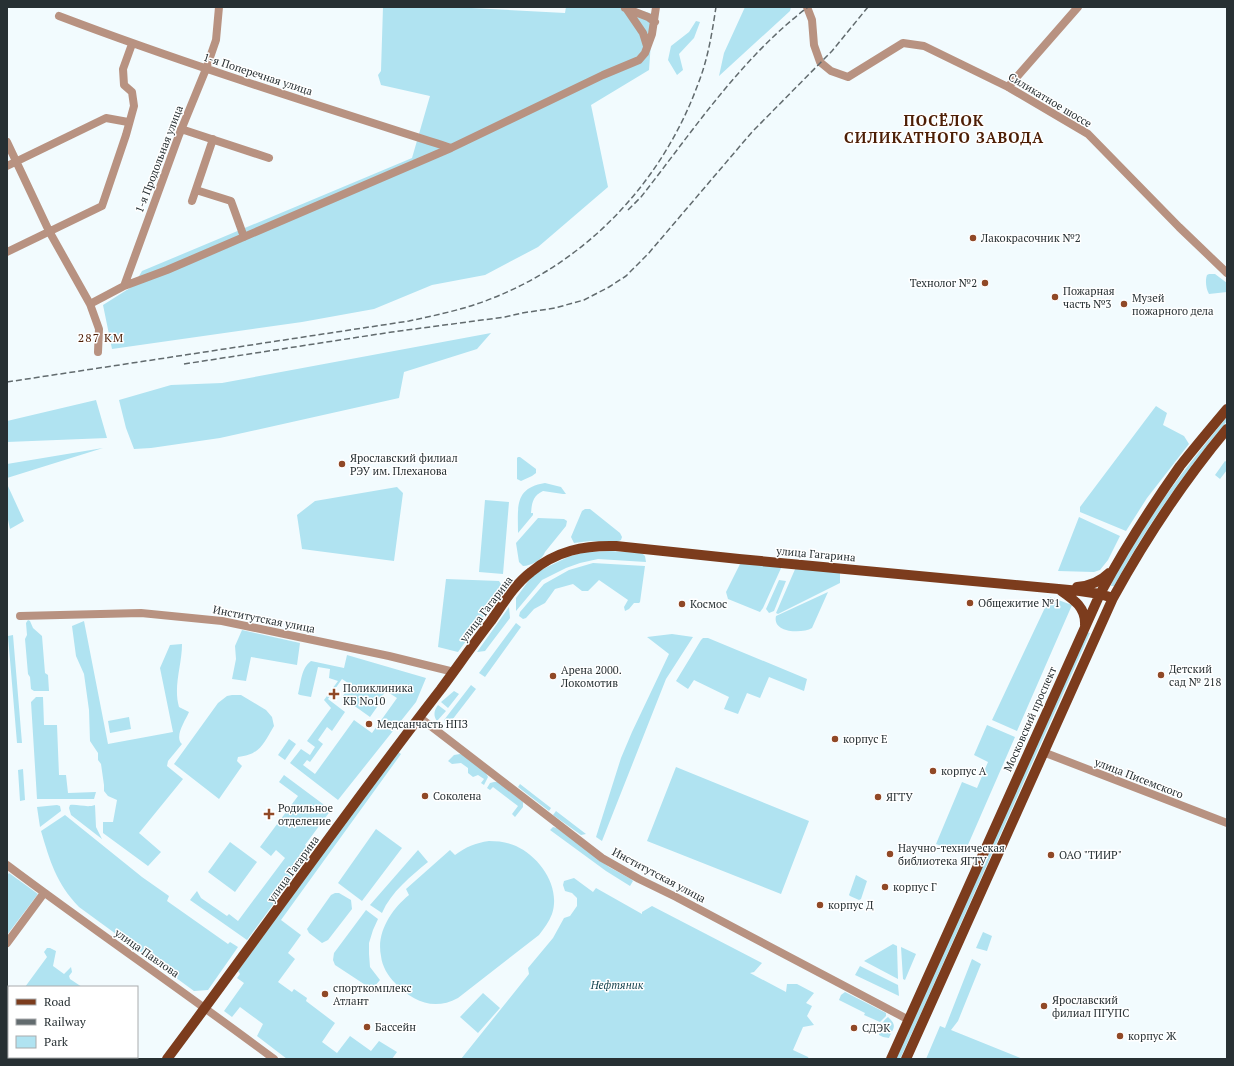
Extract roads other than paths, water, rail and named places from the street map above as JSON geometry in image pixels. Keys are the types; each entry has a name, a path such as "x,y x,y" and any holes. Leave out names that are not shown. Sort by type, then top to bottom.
{"main road":[{"name":"Московский проспект","path":"891,1059 1100,594 1142,522 1192,451 1227,409"},
{"path":"907,1059 1112,598 1141,548 1165,511 1198,464 1227,429"},
{"name":"улица Гагарина","path":"167,1059 419,717 454,672 515,587 530,572 549,559 580,548 616,546 1059,589 1100,594 1112,598"},
{"path":"1059,589 1089,585 1098,582 1115,567"},
{"path":"1059,589 1076,601 1084,611 1085,625"}],"street":[{"name":"1-я Продольная улица","path":"124,286 181,129 206,69 216,40 219,7"},
{"path":"90,304 124,286 167,270 451,148 603,75 639,60 645,52 652,34 655,22 656,7"},
{"name":"Силикатное шоссе","path":"807,7 812,20 814,45 820,62 831,71 848,77 903,43 924,46 1008,87 1088,134 1179,227 1227,273"},
{"path":"1008,87 1078,7"},
{"path":"626,8 648,17 655,22"},
{"path":"626,8 643,33 647,46"},
{"name":"1-я Поперечная улица","path":"59,16 132,44 206,69 451,148"},
{"path":"7,252 102,206 126,135 128,122 134,106 132,92 124,85 123,69 132,44"},
{"path":"7,166 106,118 128,122"},
{"path":"181,129 270,158"},
{"path":"192,201 213,140"},
{"path":"7,142 49,231 90,304 99,329 98,352"},
{"path":"196,190 231,201 244,237"},
{"name":"Институтская улица","path":"20,616 141,613 222,621 389,656 454,672"},
{"name":"Институтская улица","path":"419,717 602,858 909,1020"},
{"name":"улица Писемского","path":"1043,752 1227,823"},
{"name":"улица Павлова","path":"7,865 274,1059"},
{"path":"7,943 44,893"}],"railway":[{"path":"7,382 409,321 472,305 493,298 528,282 561,262 591,239 618,213 643,184 665,153 683,119 698,84 709,46 716,7"},
{"path":"628,210 641,197 718,97 739,73 783,27 808,7"},
{"path":"184,364 392,332 505,317 555,308 584,300 609,287 626,276 648,254 752,132 832,51 868,7"}],"place":[{"name":"Лакокрасочник №2","path":"973,238"},
{"name":"Технолог №2","path":"985,283"},
{"name":"Пожарная часть №3","path":"1055,297"},
{"name":"Музей пожарного дела","path":"1124,304"},
{"name":"Ярославский филиал РЭУ им. Плеханова","path":"342,464"},
{"name":"Общежитие №1","path":"970,603"},
{"name":"Космос","path":"682,604"},
{"name":"Детский сад № 218","path":"1161,675"},
{"name":"Арена 2000. Локомотив","path":"553,676"},
{"name":"Поликлиника КБ No10","path":"334,694"},
{"name":"Медсанчасть НПЗ","path":"369,724"},
{"name":"корпус Е","path":"835,739"},
{"name":"корпус А","path":"933,771"},
{"name":"Соколена","path":"425,796"},
{"name":"ЯГТУ","path":"878,797"},
{"name":"Родильное отделение","path":"269,814"},
{"name":"Научно-техническая библиотека ЯГТУ","path":"890,854"},
{"name":"ОАО \"ТИИР\"","path":"1051,855"},
{"name":"корпус Г","path":"885,887"},
{"name":"корпус Д","path":"820,905"},
{"name":"спорткомплекс Атлант","path":"325,994"},
{"name":"Ярославский филиал ПГУПС","path":"1044,1006"},
{"name":"Бассейн","path":"367,1027"},
{"name":"СДЭК","path":"854,1028"},
{"name":"корпус Ж","path":"1120,1036"}],"district":[{"name":"ПОСЁЛОК СИЛИКАТНОГО ЗАВОДА","path":"944,128"},
{"name":"287 КМ","path":"101,337"}],"park label":[{"name":"Нефтяник","path":"617,985"}]}
